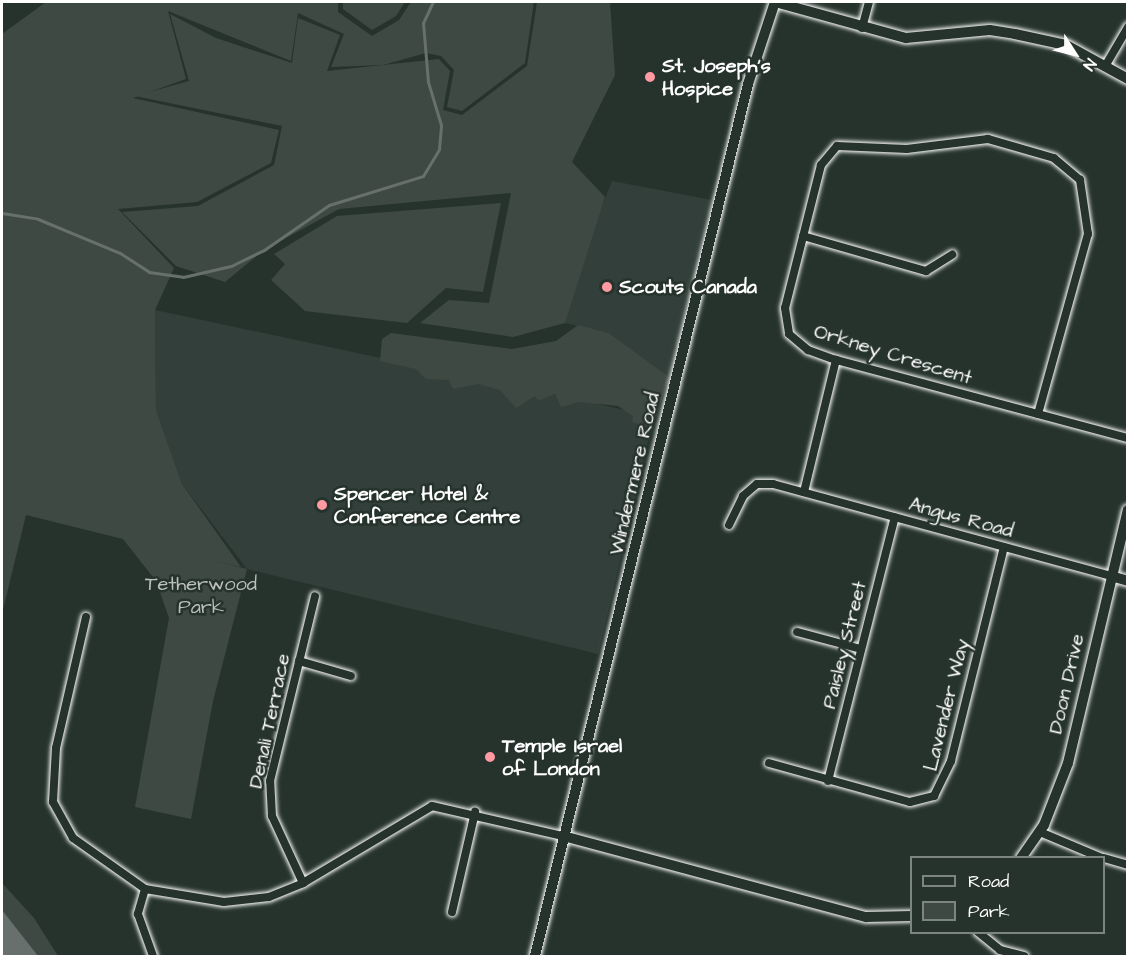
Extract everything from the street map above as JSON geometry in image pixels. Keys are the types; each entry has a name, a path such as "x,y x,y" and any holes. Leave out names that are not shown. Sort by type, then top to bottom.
{"street":[{"path":"775,2 862,28 906,38 990,30 1066,45 1107,63 1128,79"},
{"name":"Windermere Road","path":"535,957 567,837 745,95 775,2"},
{"path":"862,28 869,2"},
{"path":"1107,63 1128,27"},
{"name":"Orkney Crescent","path":"1038,414 1088,234 1085,196 1070,168 988,139 907,150 837,146 821,165 784,321 798,343 836,360 1038,414 1128,438"},
{"path":"803,236 926,271 952,255"},
{"path":"804,492 836,360"},
{"name":"Angus Road","path":"729,525 743,496 757,484 804,492 1111,576"},
{"name":"Doon Drive","path":"1022,856 1040,832 1068,763 1128,510"},
{"name":"Paisley Street","path":"828,781 895,517"},
{"name":"Lavender Way","path":"828,781 921,803 944,785 1004,547"},
{"path":"1111,576 1128,580"},
{"name":"Denali Terrace","path":"303,884 269,804 315,597"},
{"path":"86,617 56,748 53,802 73,838 145,890 224,902 269,897 303,884 432,806 475,812 866,916 910,916"},
{"path":"797,632 861,649"},
{"path":"299,661 351,676"},
{"path":"768,763 828,781"},
{"path":"452,912 475,812"},
{"path":"1040,832 1098,856"},
{"path":"1105,859 1128,865"},
{"path":"145,890 138,914 153,957"},
{"path":"979,934 1000,950 1024,957"}],"shaded area":[{"path":"612,181 712,200 669,377 609,333 565,323 586,246"},
{"path":"155,310 654,416 598,654 247,569 182,484 156,410"},
{"path":"2,910 38,956 2,956"}],"green space":[{"name":"Tetherwood Park","path":"46,2 338,2 338,12 372,36 399,20 411,2 534,2 525,63 462,111 447,107 454,70 441,56 426,53 383,65 331,67 344,34 298,13 291,61 168,11 186,79 133,98 279,130 271,163 197,202 118,209 174,268 155,310 156,410 182,484 241,567 214,561 247,569 213,701 191,819 135,807 169,618 156,581 123,539 26,515 2,614 2,34"},
{"path":"343,2 405,2 396,16 372,30 343,9"},
{"path":"537,2 610,2 615,75 572,162 605,197 565,323 513,337 420,323 449,300 489,303 511,193 339,209 264,250 225,282 176,266 122,212 198,206 274,165 282,126 135,96 189,81 170,14 216,38 292,63 298,18 340,35 327,71 439,59 450,71 443,110 462,115 527,66"},
{"path":"501,203 483,292 446,288 407,323 305,311 271,280 285,264 274,254 337,216"},
{"path":"578,325 609,333 669,377 652,429 632,422 633,416 618,406 579,402 561,407 555,394 538,401 535,396 516,408 500,390 478,384 453,389 449,380 426,379 416,369 380,361 382,339 391,333 512,349 556,341"},
{"path":"2,883 34,918 58,956 37,956 2,911"}],"waterway":[{"path":"2,213 38,219 120,253 149,272 183,277 231,266 264,250 329,205 423,176 439,149 441,125 428,82 423,23 433,2"}],"place":[{"name":"St. Joseph's Hospice","path":"650,77"},
{"name":"Scouts Canada","path":"607,287"},
{"name":"Spencer Hotel & Conference Centre","path":"322,505"},
{"name":"Temple Israel of London","path":"490,757"}]}
